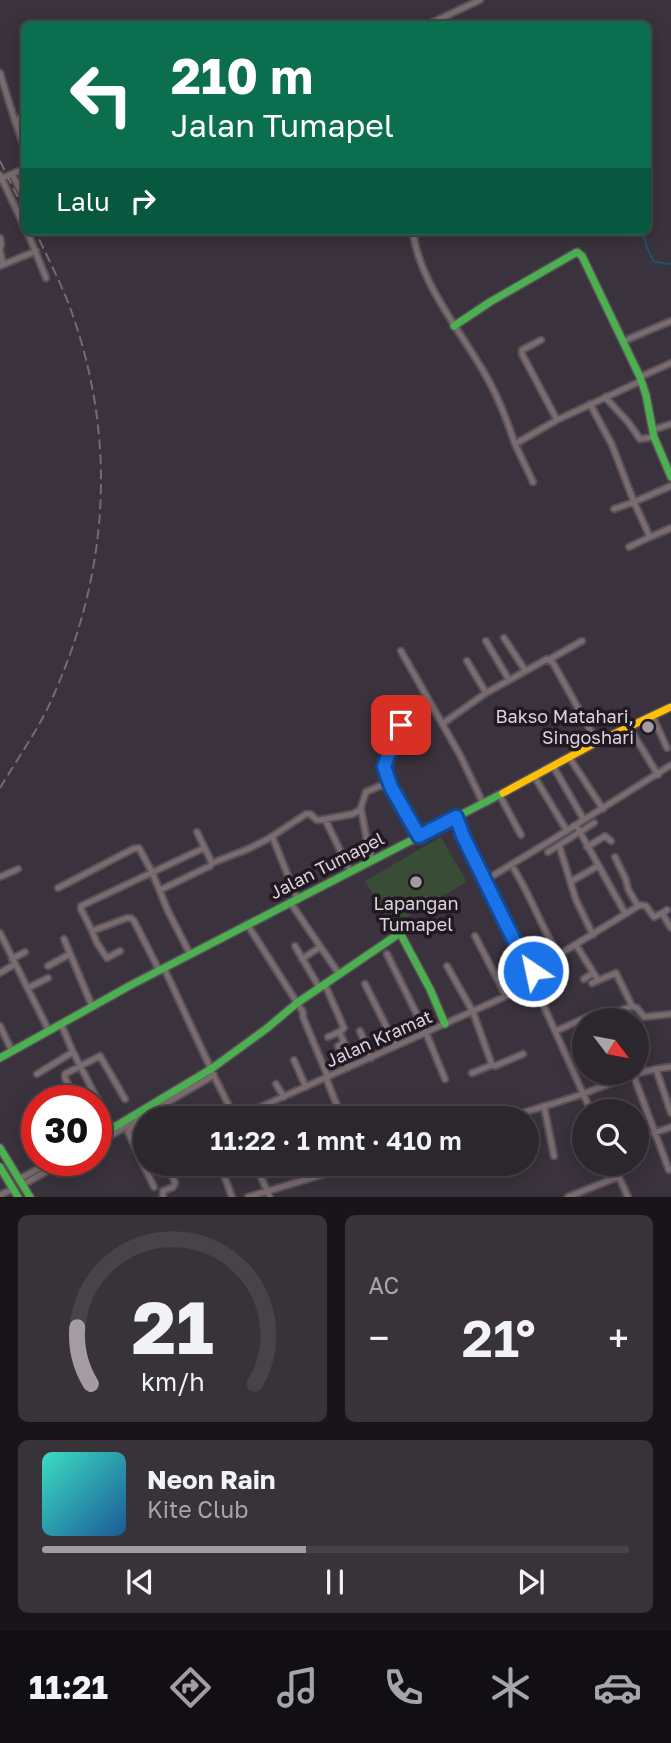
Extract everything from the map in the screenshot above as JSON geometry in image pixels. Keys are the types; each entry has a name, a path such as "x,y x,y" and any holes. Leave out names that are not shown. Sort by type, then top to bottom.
{"main road":[{"path":"454,326 502,295 577,253 582,256 641,379 654,433 671,477"},
{"name":"Jalan Tumapel","path":"0,1058 247,924 597,742 671,707"},
{"path":"112,1130 212,1072 266,1029 300,1008 338,974 402,936 445,1024"},
{"path":"0,1148 30,1197"},
{"path":"0,1167 18,1197"}],"street":[{"path":"435,21 480,0"},
{"path":"0,73 21,138"},
{"path":"15,123 21,118"},
{"path":"21,170 0,178 21,219"},
{"path":"12,174 21,191"},
{"path":"29,235 46,278"},
{"path":"413,235 415,248 424,268 454,326 496,395 533,482"},
{"path":"0,238 2,265 36,251"},
{"path":"624,341 671,321"},
{"path":"541,340 522,350 522,354 557,420"},
{"path":"515,443 671,363"},
{"path":"605,397 640,439 671,424"},
{"path":"590,404 612,445 650,537"},
{"path":"614,509 671,486"},
{"path":"629,547 671,528"},
{"path":"504,638 525,670"},
{"path":"486,641 509,680"},
{"path":"442,724 486,693 582,641"},
{"path":"401,651 460,755 482,803"},
{"path":"550,659 597,742"},
{"path":"467,661 486,693"},
{"path":"419,836 391,787 384,767 401,725 431,704"},
{"path":"652,715 667,748"},
{"path":"629,727 658,775"},
{"path":"569,757 603,809"},
{"path":"548,852 584,820 671,765"},
{"path":"553,766 584,820"},
{"path":"534,776 567,831"},
{"path":"373,860 361,809 366,792 375,788 391,787"},
{"path":"499,794 521,835"},
{"path":"160,890 212,863 248,849 306,814 317,820 353,814 361,809"},
{"path":"456,817 485,884 530,973 585,1099"},
{"path":"325,819 351,871"},
{"path":"485,884 567,831 594,823"},
{"path":"578,828 625,913"},
{"path":"197,832 212,863"},
{"path":"272,836 294,900 338,974"},
{"path":"587,846 605,836 611,841"},
{"path":"559,845 576,900 593,935"},
{"path":"58,888 137,848 141,849 190,954"},
{"path":"120,951 107,958 97,944 81,909 82,904 204,848"},
{"path":"615,858 638,905"},
{"path":"570,882 598,866"},
{"path":"0,877 18,869"},
{"path":"514,869 559,956"},
{"path":"530,973 638,905 646,906 654,917 664,911 671,928"},
{"path":"92,931 127,918 134,921 230,1106"},
{"path":"247,924 300,1008 338,1106"},
{"path":"0,933 49,1031"},
{"path":"475,936 506,996"},
{"path":"64,939 92,1006"},
{"path":"295,946 330,997 344,1028 328,1037"},
{"path":"576,946 593,973 595,982 617,973 629,1007 636,1008 644,1017 671,1014"},
{"path":"302,959 320,947"},
{"path":"0,972 25,951"},
{"path":"48,966 70,954"},
{"path":"387,954 426,1033 445,1079"},
{"path":"447,966 473,1012 492,1065"},
{"path":"584,979 593,973"},
{"path":"28,988 48,978"},
{"path":"365,984 396,1046"},
{"name":"Jalan Kramat","path":"263,1106 534,984"},
{"path":"61,1024 90,1085"},
{"path":"555,1031 572,1024"},
{"path":"0,1026 12,1051"},
{"path":"360,1031 371,1058"},
{"path":"339,1032 344,1042 338,1046 348,1068"},
{"path":"37,1074 73,1052"},
{"path":"472,1073 523,1054"},
{"path":"69,1085 66,1073 101,1056 125,1099"},
{"path":"294,1060 306,1087"},
{"path":"649,1070 671,1067"},
{"path":"656,1069 671,1113"},
{"path":"163,1106 212,1072"},
{"path":"276,1084 284,1097"},
{"path":"539,1108 606,1085"},
{"path":"637,1085 669,1170"},
{"path":"544,1106 554,1156"},
{"path":"112,1133 131,1120 133,1127 128,1132 154,1187"},
{"path":"654,1133 671,1127"},
{"path":"21,1182 30,1176"},
{"path":"21,1182 34,1176"},
{"path":"163,1197 163,1191 173,1187 175,1183 172,1176"},
{"path":"224,1176 232,1197"},
{"path":"260,1176 268,1195"},
{"path":"248,1197 268,1195 323,1176"},
{"path":"568,1197 618,1177 628,1197"},
{"path":"588,1188 592,1197"},
{"path":"0,1195 13,1189"}],"green space":[{"name":"Lapangan Tumapel","path":"441,837 467,882 391,926 365,881"}],"waterway":[{"path":"643,235 654,262 671,264"}],"railway":[{"path":"0,161 21,204"},
{"path":"0,788 51,701 70,654 85,606 95,558 100,509 101,460 87,362 72,313 37,235"}],"traffic: fast":[{"path":"454,326 577,252 582,256 640,377 654,437 671,477"},
{"path":"0,1058 131,985 503,793"},
{"path":"112,1128 211,1069 297,1003 400,933 445,1024"},
{"path":"0,1148 30,1197"},
{"path":"0,1167 18,1197"}],"traffic: slow":[{"path":"503,793 597,742 671,707"}],"place":[{"name":"Bakso Matahari, Singoshari","path":"648,727"},
{"name":"Lapangan Tumapel","path":"416,882"}],"route":[{"path":"401,725 384,767 391,787 419,836 456,817 484,881 530,973 533,971"}]}
